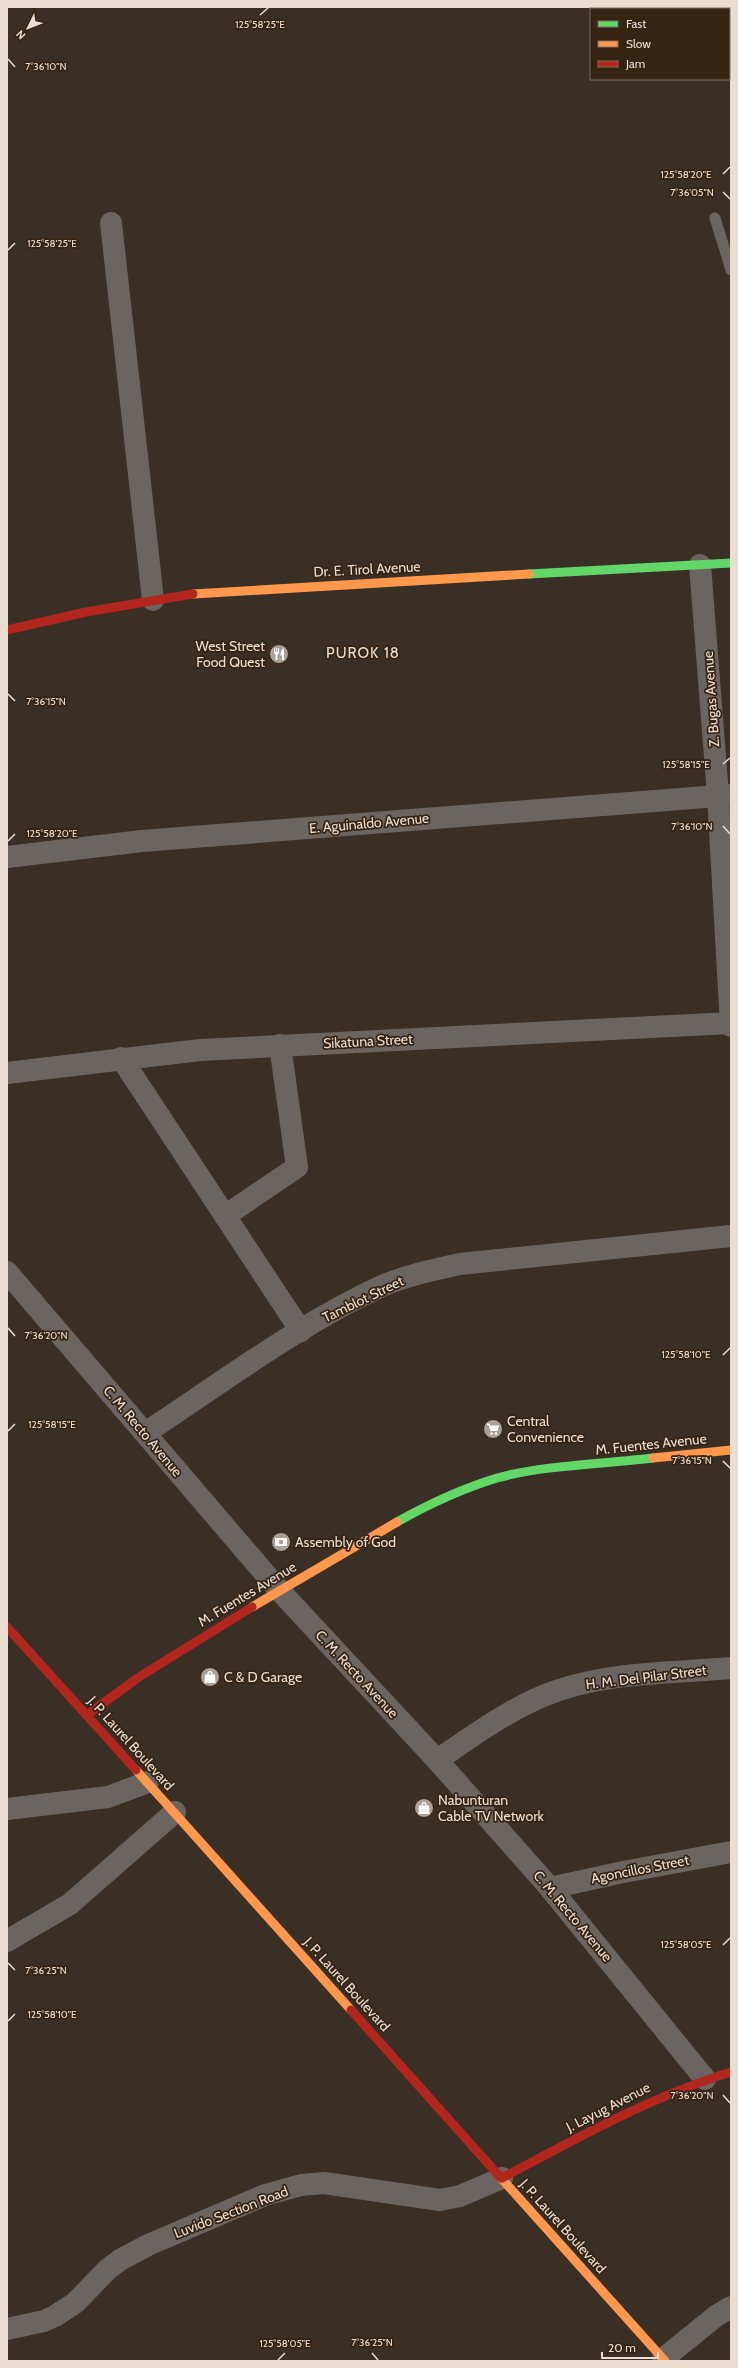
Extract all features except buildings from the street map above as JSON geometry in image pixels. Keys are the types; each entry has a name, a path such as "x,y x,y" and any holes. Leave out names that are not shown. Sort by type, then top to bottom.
{"main road":[{"name":"Dr. E. Tirol Avenue","path":"7,630 152,600 208,592 731,563"},
{"name":"M. Fuentes Avenue","path":"87,1715 139,1677 279,1590 427,1504 459,1491 498,1478 535,1471 731,1450"},
{"name":"J. P. Laurel Boulevard","path":"7,1627 175,1812 664,2360"},
{"name":"J. Layug Avenue","path":"502,2178 654,2099 705,2079 731,2072"}],"street":[{"path":"111,223 152,600"},
{"name":"Z. Bugas Avenue","path":"700,565 724,795 731,1025"},
{"name":"E. Aguinaldo Avenue","path":"7,857 142,841 724,795"},
{"name":"Sikatuna Street","path":"7,1073 121,1058 200,1050 280,1045 731,1025"},
{"path":"225,1216 297,1167 280,1045"},
{"path":"121,1058 301,1331"},
{"name":"Tamblot Street","path":"145,1433 301,1331 382,1286 418,1273 453,1265 731,1236"},
{"name":"C. M. Recto Avenue","path":"7,1272 279,1590 437,1760 550,1888 705,2079"},
{"name":"H. M. Del Pilar Street","path":"437,1760 506,1715 558,1691 587,1683 614,1678 731,1668"},
{"path":"7,1809 108,1797 148,1782"},
{"path":"7,1941 70,1904 175,1812"},
{"name":"Agoncillos Street","path":"550,1888 731,1852"},
{"name":"Luvido Section Road","path":"7,2329 44,2321 55,2316 75,2303 108,2269 120,2260 148,2244 265,2195 301,2185 324,2183 440,2200 460,2196 502,2178"},
{"path":"664,2360 716,2316 731,2307"}],"lane":[{"path":"715,218 731,270"}],"traffic: fast":[{"path":"529,574 731,563"},
{"path":"397,1522 446,1497 497,1478 534,1470 653,1458"}],"traffic: slow":[{"path":"193,594 529,574"},
{"path":"653,1458 731,1450"},
{"path":"252,1607 397,1522"},
{"path":"136,1770 351,2010"},
{"path":"501,2178 665,2361"}],"traffic: jam":[{"path":"7,630 86,612 193,594"},
{"path":"87,1715 139,1677 252,1607"},
{"path":"7,1627 136,1770"},
{"path":"351,2010 501,2178"},
{"path":"502,2178 614,2119 672,2093 731,2072"}],"place":[{"name":"West Street Food Quest","path":"279,654"},
{"name":"Central Convenience","path":"493,1429"},
{"name":"Assembly of God","path":"281,1542"},
{"name":"C & D Garage","path":"210,1677"},
{"name":"Nabunturan Cable TV Network","path":"424,1808"}],"district":[{"name":"PUROK 18","path":"363,653"}]}
